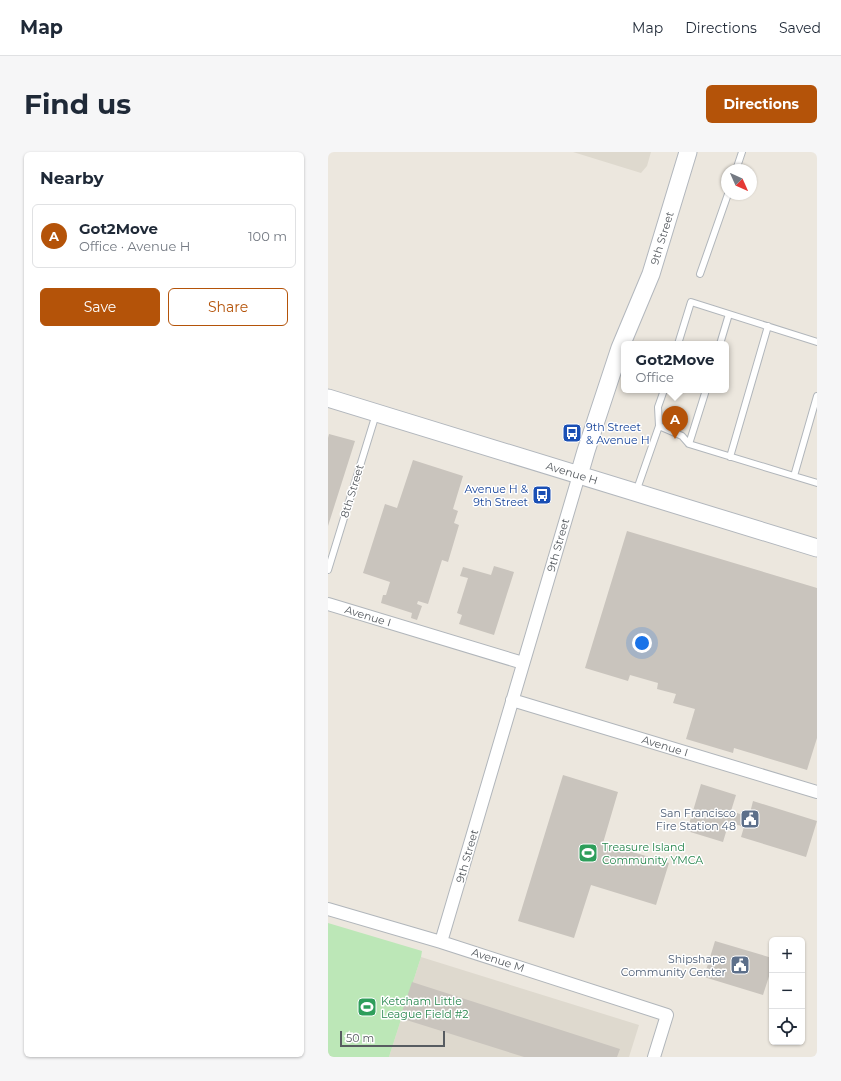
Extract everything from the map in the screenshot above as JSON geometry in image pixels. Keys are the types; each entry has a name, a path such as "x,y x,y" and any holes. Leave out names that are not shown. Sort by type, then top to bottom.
{"street":[{"name":"9th Street","path":"623,341 652,274 688,152"},
{"name":"9th Street","path":"441,942 586,451 621,346"},
{"name":"Avenue H","path":"328,398 817,548"},
{"name":"Avenue I","path":"328,604 523,663"},
{"name":"Avenue I","path":"512,700 817,792"},
{"name":"Avenue M","path":"328,909 441,942 667,1015 654,1057"}],"lane":[{"path":"738,164 742,152"},
{"path":"700,274 726,200"},
{"path":"679,341 691,302 817,342"},
{"path":"721,341 730,314"},
{"path":"730,457 768,326"},
{"path":"636,492 659,426 658,407 663,393"},
{"path":"689,444 705,393"},
{"path":"794,476 817,396"},
{"name":"8th Street","path":"328,570 376,412"},
{"path":"659,426 682,436 689,444 817,483"}],"shaded area":[{"path":"573,152 651,152 647,166 641,173"},
{"path":"421,957 639,1025 629,1057 389,1057"}],"green space":[{"name":"Ketcham Little League Field #2","path":"328,923 422,951 389,1057 328,1057"}],"building":[{"path":"329,434 355,441 328,526 328,438"},
{"path":"413,460 463,476 453,509 458,511 454,523 459,525 448,562 442,560 428,604 418,601 417,604 422,606 417,620 411,618 412,613 381,603 383,595 386,595 390,582 363,573 385,504 397,508"},
{"path":"627,531 817,588 817,738 807,770 734,748 733,753 686,739 695,709 673,703 676,694 657,689 658,683 630,675 628,681 585,668"},
{"path":"494,566 514,572 494,635 459,624 462,615 457,613 468,578 460,576 463,567 491,575"},
{"name":"Treasure Island Community YMCA","path":"563,775 618,792 603,843 669,863 656,905 591,885 574,938 518,921"},
{"name":"San Francisco Fire Station 48","path":"701,784 736,795 731,811 749,817 753,801 817,821 806,857 741,837 744,827 729,822 723,842 687,831"},
{"path":"715,941 769,957 769,976 763,995 704,977"},
{"path":"412,982 620,1049 617,1057 524,1057 400,1018"}],"place":[{"name":"9th Street & Avenue H","path":"572,433"},
{"name":"Got2Move","path":"675,439"},
{"name":"Avenue H & 9th Street","path":"542,495"},
{"name":"San Francisco Fire Station 48","path":"750,819"},
{"name":"Treasure Island Community YMCA","path":"588,853"},
{"name":"Shipshape Community Center","path":"740,965"},
{"name":"Ketcham Little League Field #2","path":"367,1007"}]}
